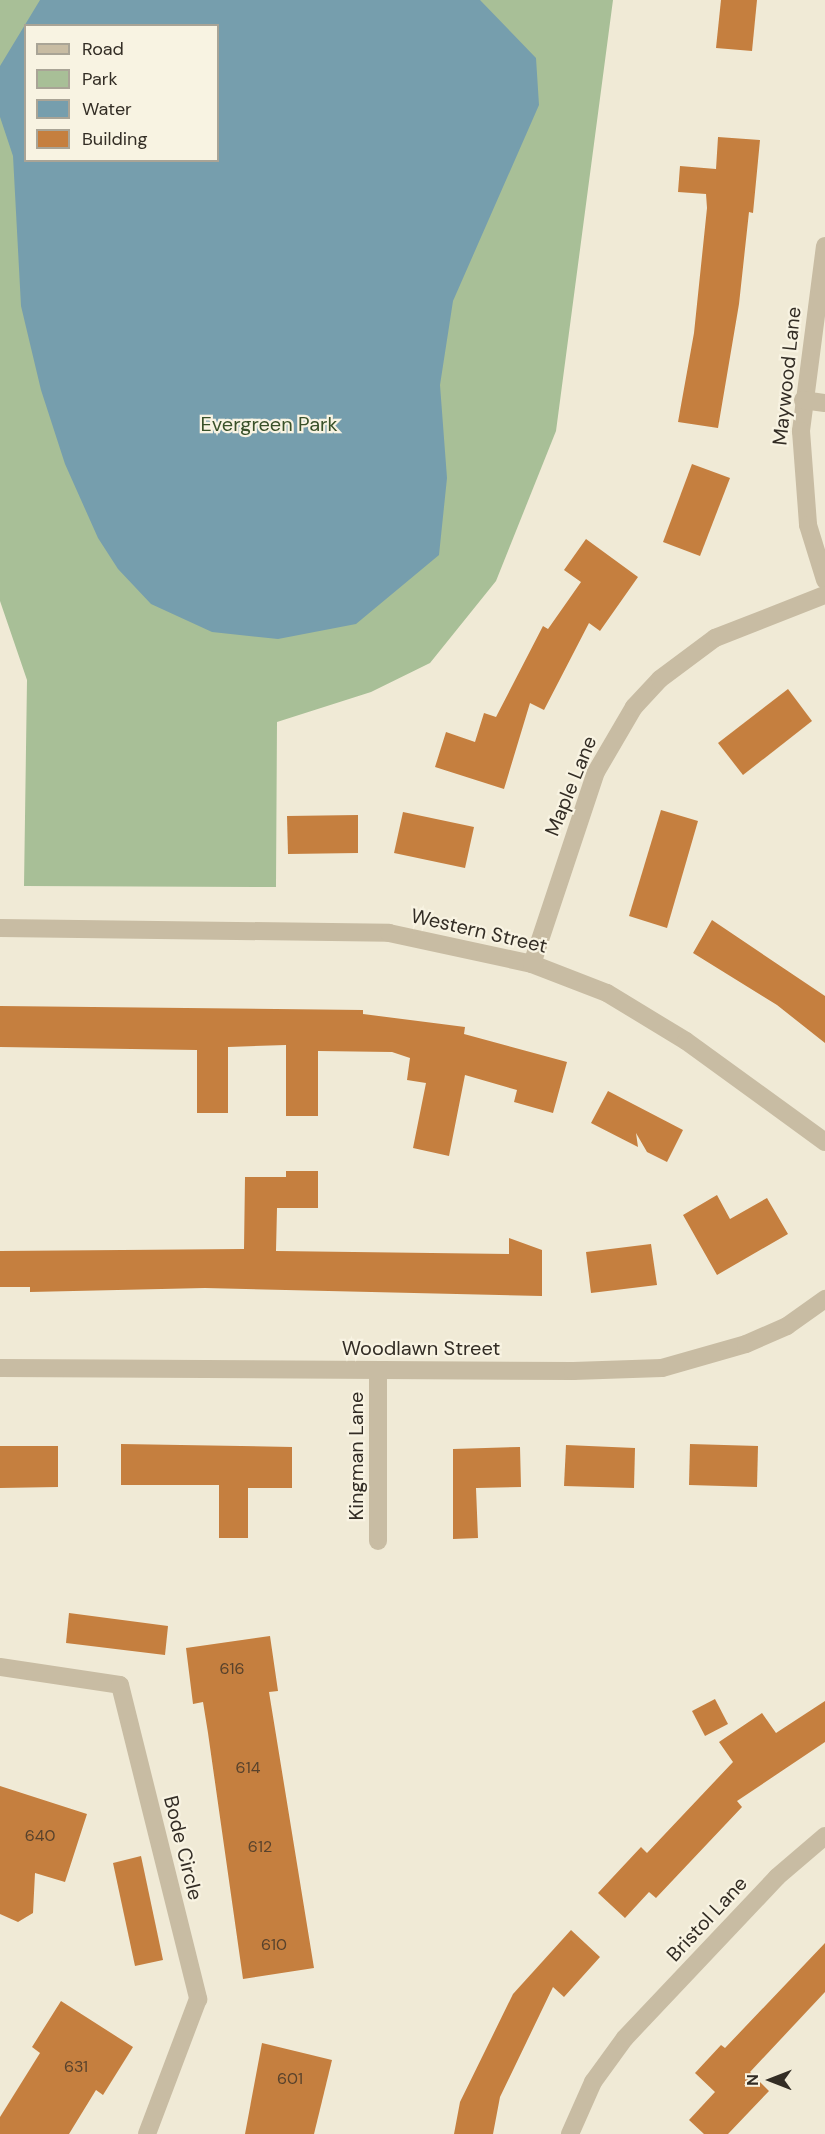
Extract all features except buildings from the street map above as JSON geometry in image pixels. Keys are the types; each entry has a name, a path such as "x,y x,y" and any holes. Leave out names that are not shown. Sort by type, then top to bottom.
{"street":[{"name":"Maywood Lane","path":"825,246 803,400 804,500 825,580"},
{"path":"803,400 825,403"},
{"name":"Maple Lane","path":"532,964 596,772 634,707 660,679 715,638 825,595"},
{"name":"Western Street","path":"0,928 389,933 532,964 607,993 656,1023 825,1142"},
{"name":"Woodlawn Street","path":"0,1368 378,1371 662,1368 738,1348 787,1326 825,1299"},
{"name":"Kingman Lane","path":"378,1371 378,1541"},
{"name":"Bode Circle","path":"0,1667 120,1685 198,1999 147,2134"},
{"name":"Bristol Lane","path":"570,2134 592,2082 625,2038 777,1877 825,1836"}],"green space":[{"name":"Evergreen Park","path":"0,0 613,0 556,431 496,581 430,663 371,692 277,722 276,887 24,886 27,680 0,601"}],"water":[{"path":"40,0 480,0 536,58 539,105 453,301 440,385 447,478 439,555 356,624 278,639 212,632 151,604 118,569 98,538 65,464 41,390 21,306 13,156 0,117 0,66 24,26 24,162 219,162 219,24 25,24"}]}
